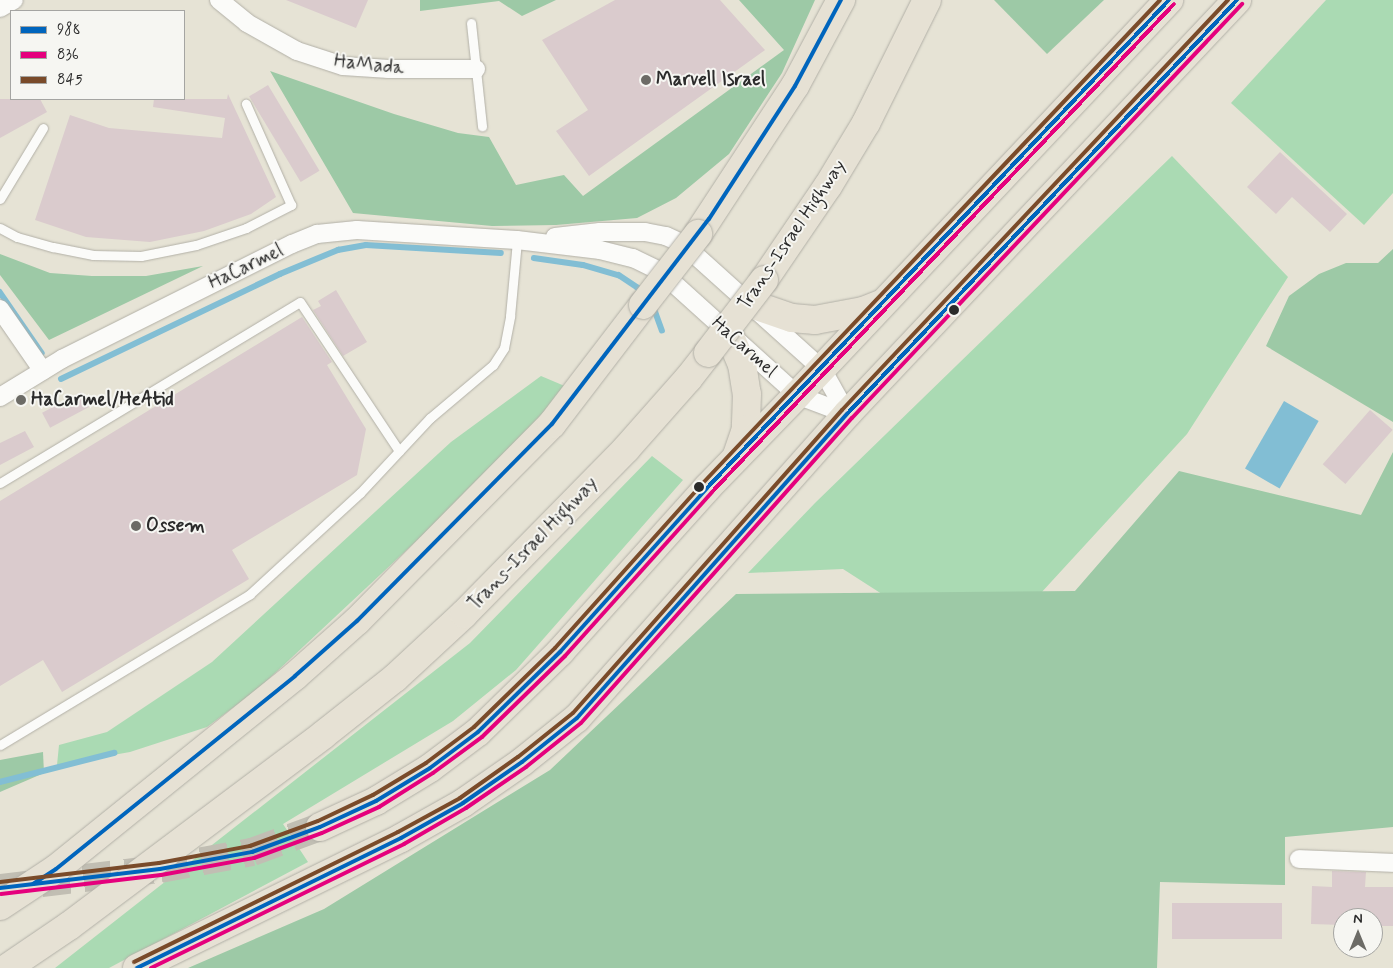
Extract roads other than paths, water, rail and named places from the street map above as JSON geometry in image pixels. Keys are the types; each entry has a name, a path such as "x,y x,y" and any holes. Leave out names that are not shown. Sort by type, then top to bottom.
{"main road":[{"path":"0,906 56,869 295,676 357,621 552,424 698,234 795,86 841,0"},
{"name":"Trans-Israel Highway","path":"7,968 69,926 323,735 395,678 464,614 626,450 688,379 764,280 828,186 866,123 927,0"},
{"path":"320,827 376,801 415,778 478,732 560,652 736,459 1169,0"},
{"path":"137,968 401,838 463,803 522,762 577,718 847,414 1236,0"},
{"path":"751,304 792,318 815,320 863,311 885,303"},
{"path":"730,334 742,364 748,412 742,444 736,459"}],"street":[{"path":"0,8 14,0"},
{"name":"HaMada","path":"219,0 247,23 297,51 343,66 389,69 476,69"},
{"name":"HaCarmel","path":"0,397 43,371 246,266 317,234 357,230 517,240 600,250 647,264 671,281 797,395 847,414"},
{"name":"HaCarmel","path":"517,240 626,231 666,236 683,244 822,369 847,414"},
{"path":"0,309 43,371"},
{"path":"1299,859 1393,863"}],"lane":[{"path":"471,23 482,126"},
{"path":"0,228 17,237 93,255 141,256 196,245 246,228 291,205 246,104"},
{"path":"0,199 43,128"},
{"path":"0,745 250,594 333,518 430,418 493,365 504,348 510,316 517,240"},
{"path":"0,483 300,302 399,451"}],"water":[{"path":"1284,401 1319,421 1280,489 1245,469"}],"waterway":[{"path":"61,379 280,274 338,250 366,245 501,253"},
{"path":"534,258 583,265 619,275 644,294"},
{"path":"0,292 42,353"},
{"path":"653,305 662,330"},
{"path":"0,782 114,753"}],"tunnel":[{"path":"0,888 160,869 252,852 320,827"}],"place":[{"name":"Marvell Israel","path":"646,80"},
{"name":"HaCarmel/HeAtid","path":"21,400"},
{"name":"Ossem","path":"136,526"}]}
